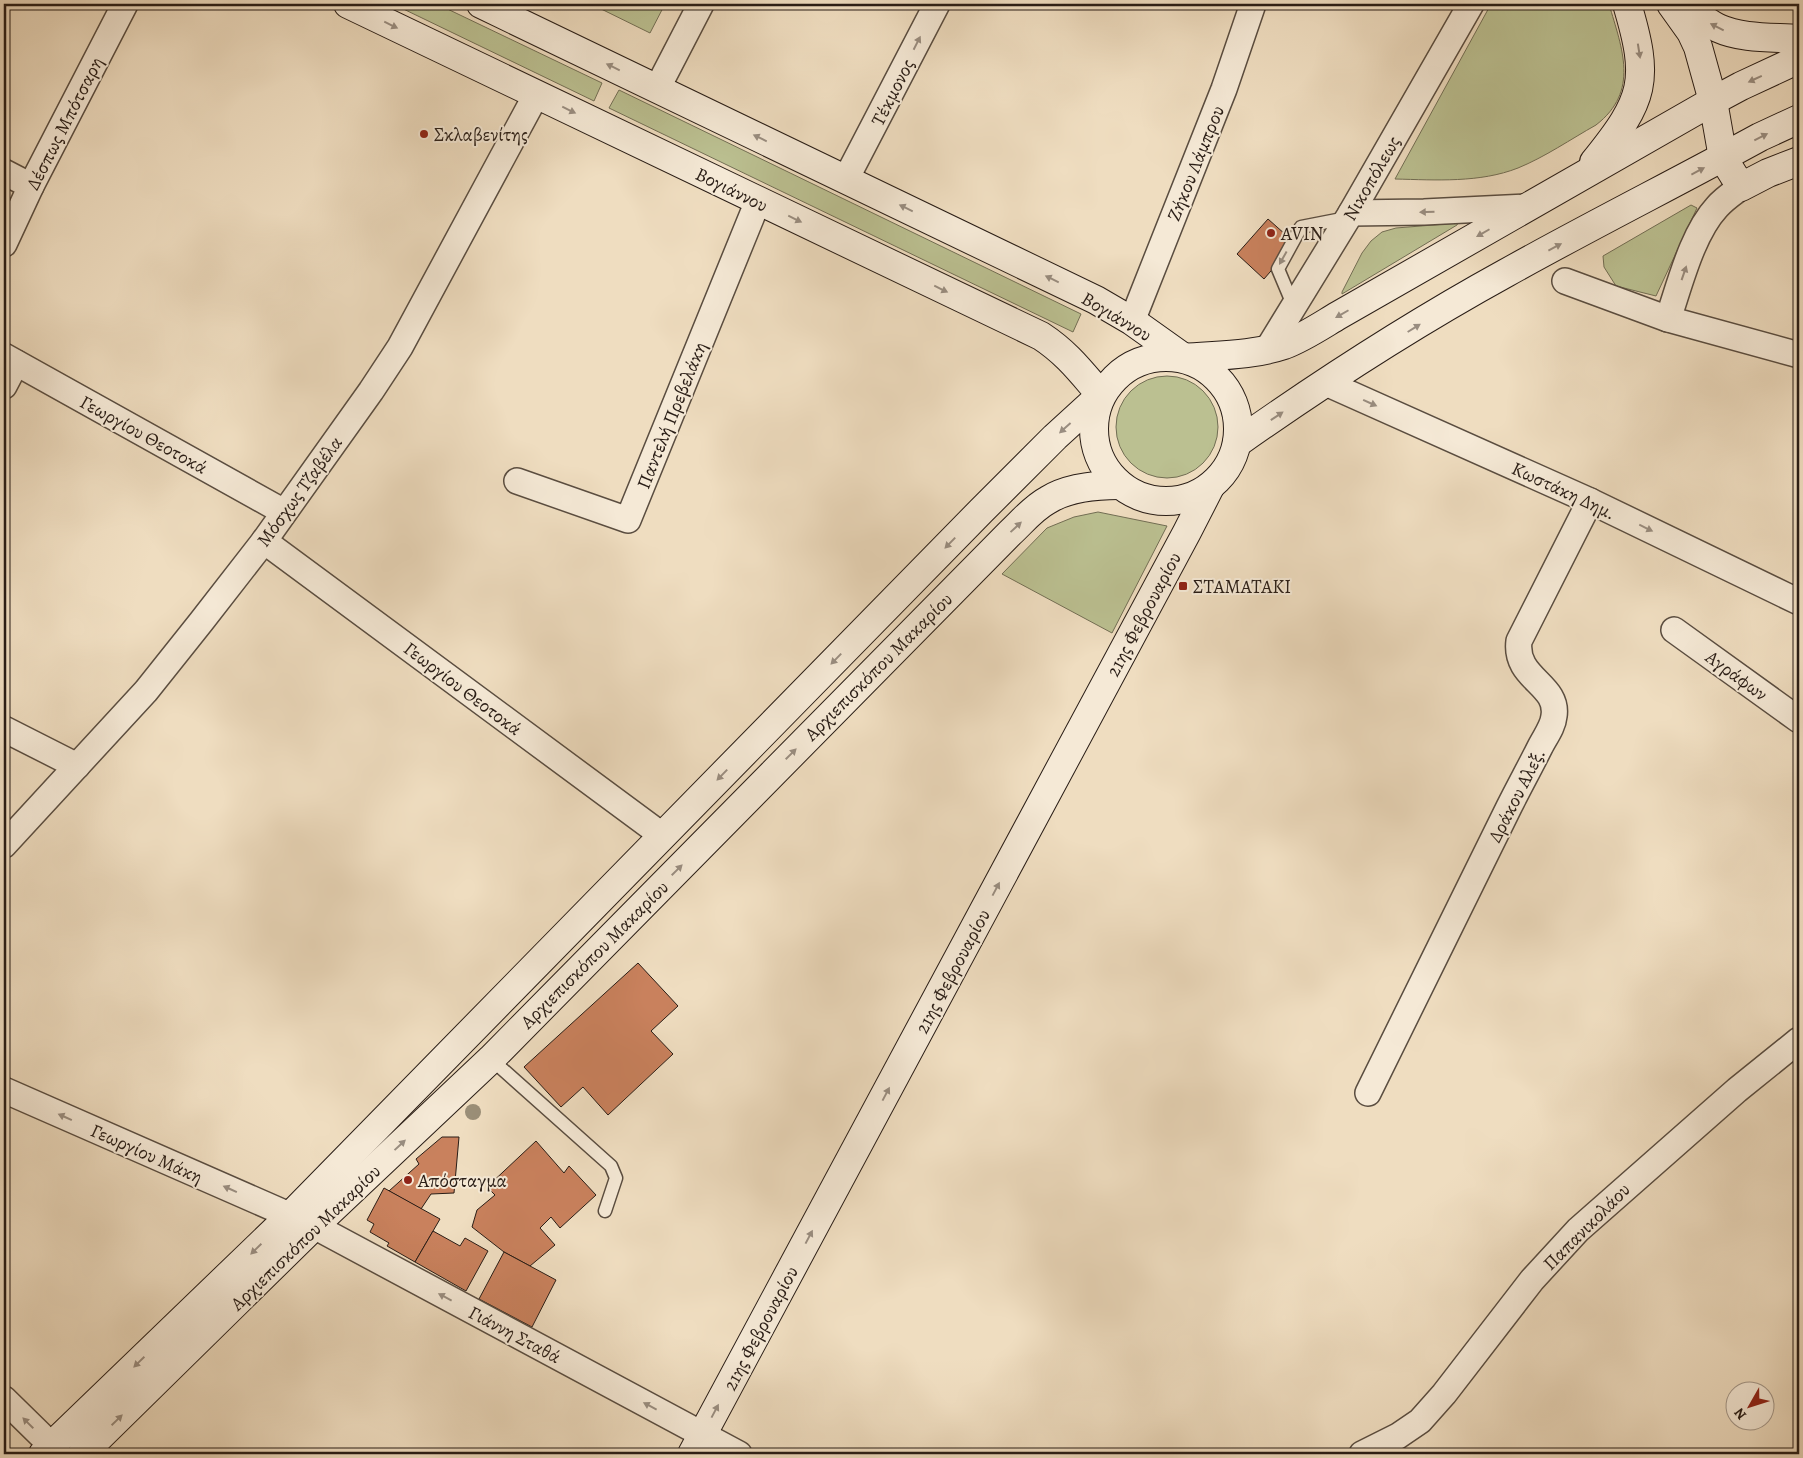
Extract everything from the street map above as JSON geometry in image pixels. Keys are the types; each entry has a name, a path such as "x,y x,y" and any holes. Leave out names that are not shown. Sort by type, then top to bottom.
{"main road":[{"name":"Βογιάννου","path":"348,4 1041,336 1058,346 1101,395"},
{"name":"Βογιάννου","path":"481,4 1096,300 1132,321 1184,358"},
{"path":"1585,173 1622,128 1640,87 1640,54 1627,4"},
{"path":"1671,4 1682,18 1694,40 1706,72 1723,158 1741,187 1768,173 1799,161"},
{"path":"1683,4 1706,20 1727,31 1748,35 1799,39"},
{"path":"1184,358 1201,365 1216,376 1227,390 1235,407 1239,425 1237,443 1231,460 1222,475 1210,487 1193,496 1174,501 1154,500 1135,495 1119,484 1108,472 1094,443 1095,410 1101,395 1110,382 1122,371 1136,362 1151,357 1184,358 1239,355 1267,350 1286,344 1713,101 1799,59"},
{"path":"1237,443 1326,383 1505,273 1760,137 1799,119"},
{"path":"48,1450 303,1221 663,836 1055,436 1101,395"},
{"name":"Αρχιεπισκόπου Μακαρίου","path":"82,1454 303,1221 491,1059 1035,509 1060,493 1119,484"},
{"name":"21ης Φεβρουαρίου","path":"697,1444 1183,541 1210,487"}],"street":[{"name":"Δέσπως Μπότσαρη","path":"4,244 31,186 125,4"},
{"path":"657,88 701,4"},
{"name":"Τέκμονος","path":"846,179 937,4"},
{"name":"Ζήκου Λάμπρου","path":"1132,321 1224,89 1253,4"},
{"name":"Νικοπόλεως","path":"1267,350 1349,215 1471,4"},
{"name":"Μόσχως Τζαβέλα","path":"4,845 146,691 264,541 371,390 400,347 536,94"},
{"path":"4,172 31,186"},
{"path":"1668,319 1699,234 1717,206 1741,187"},
{"name":"Παντελή Πρεβελάκη","path":"517,481 628,520 758,201"},
{"path":"1349,215 1528,207"},
{"path":"1565,281 1668,319 1799,356"},
{"path":"4,386 10,360"},
{"name":"Γεωργίου Θεοτοκά","path":"10,360 284,512"},
{"name":"Κωστάκη Δημ.","path":"1326,383 1590,501 1799,602"},
{"name":"Δράκου Αλεξ.","path":"1368,1093 1514,796 1551,726 1555,711 1552,698 1528,673 1522,663 1518,650 1519,641 1590,501"},
{"name":"Γεωργίου Θεοτοκά","path":"264,541 663,836"},
{"name":"Αγράφων","path":"1674,630 1799,720"},
{"path":"4,729 77,766"},
{"name":"Παπανικολάου","path":"1362,1454 1402,1445 1532,1280 1578,1230 1737,1090 1799,1040"},
{"name":"Γεωργίου Μάκη","path":"4,1090 303,1221"},
{"name":"Γιάννη Σταθά","path":"303,1221 697,1444 739,1454"},
{"path":"4,1399 48,1450"}],"lane":[{"path":"1294,307 1278,268 1301,227 1349,215"},
{"path":"491,1059 611,1166 616,1178 604,1211"}],"green space":[{"path":"393,4 437,4 602,83 594,101"},
{"path":"591,4 665,4 650,33"},
{"path":"1491,4 1609,4 1619,37 1624,69 1623,84 1618,98 1610,112 1596,125 1518,168 1489,176 1458,180 1395,179"},
{"path":"619,90 1081,314 1073,332 609,108"},
{"path":"1691,205 1697,208 1656,296 1616,286 1604,267 1603,256"},
{"path":"1458,223 1342,294 1362,253 1371,241 1382,232 1396,228"},
{"path":"1167,376 1186,380 1203,391 1214,408 1218,427 1214,446 1203,463 1186,474 1167,478 1148,474 1131,463 1120,446 1116,427 1120,408 1131,391 1148,380"},
{"path":"1098,512 1167,526 1112,633 1002,574 1047,528 1074,517"}],"building":[{"path":"1268,219 1295,243 1264,279 1237,254"},
{"path":"638,963 678,1006 651,1031 673,1054 608,1115 583,1087 561,1107 524,1067"},
{"path":"442,1137 459,1137 454,1193 431,1194 421,1209 389,1191 419,1164 416,1159"},
{"path":"536,1141 564,1173 569,1166 596,1195 560,1228 551,1217 540,1228 555,1245 530,1266 504,1252 472,1227 477,1210 495,1195 487,1187"},
{"path":"384,1188 440,1219 415,1262 387,1246 389,1243 370,1232 374,1224 367,1220"},
{"path":"433,1231 460,1246 465,1238 488,1251 466,1291 415,1262"},
{"path":"504,1252 556,1280 532,1327 479,1299"}],"place":[{"name":"Σκλαβενίτης","path":"424,134"},
{"name":"AVIN","path":"1271,233"},
{"name":"ΣΤΑΜΑΤΑΚΙ","path":"1183,586"},
{"name":"Απόσταγμα","path":"408,1180"}]}
